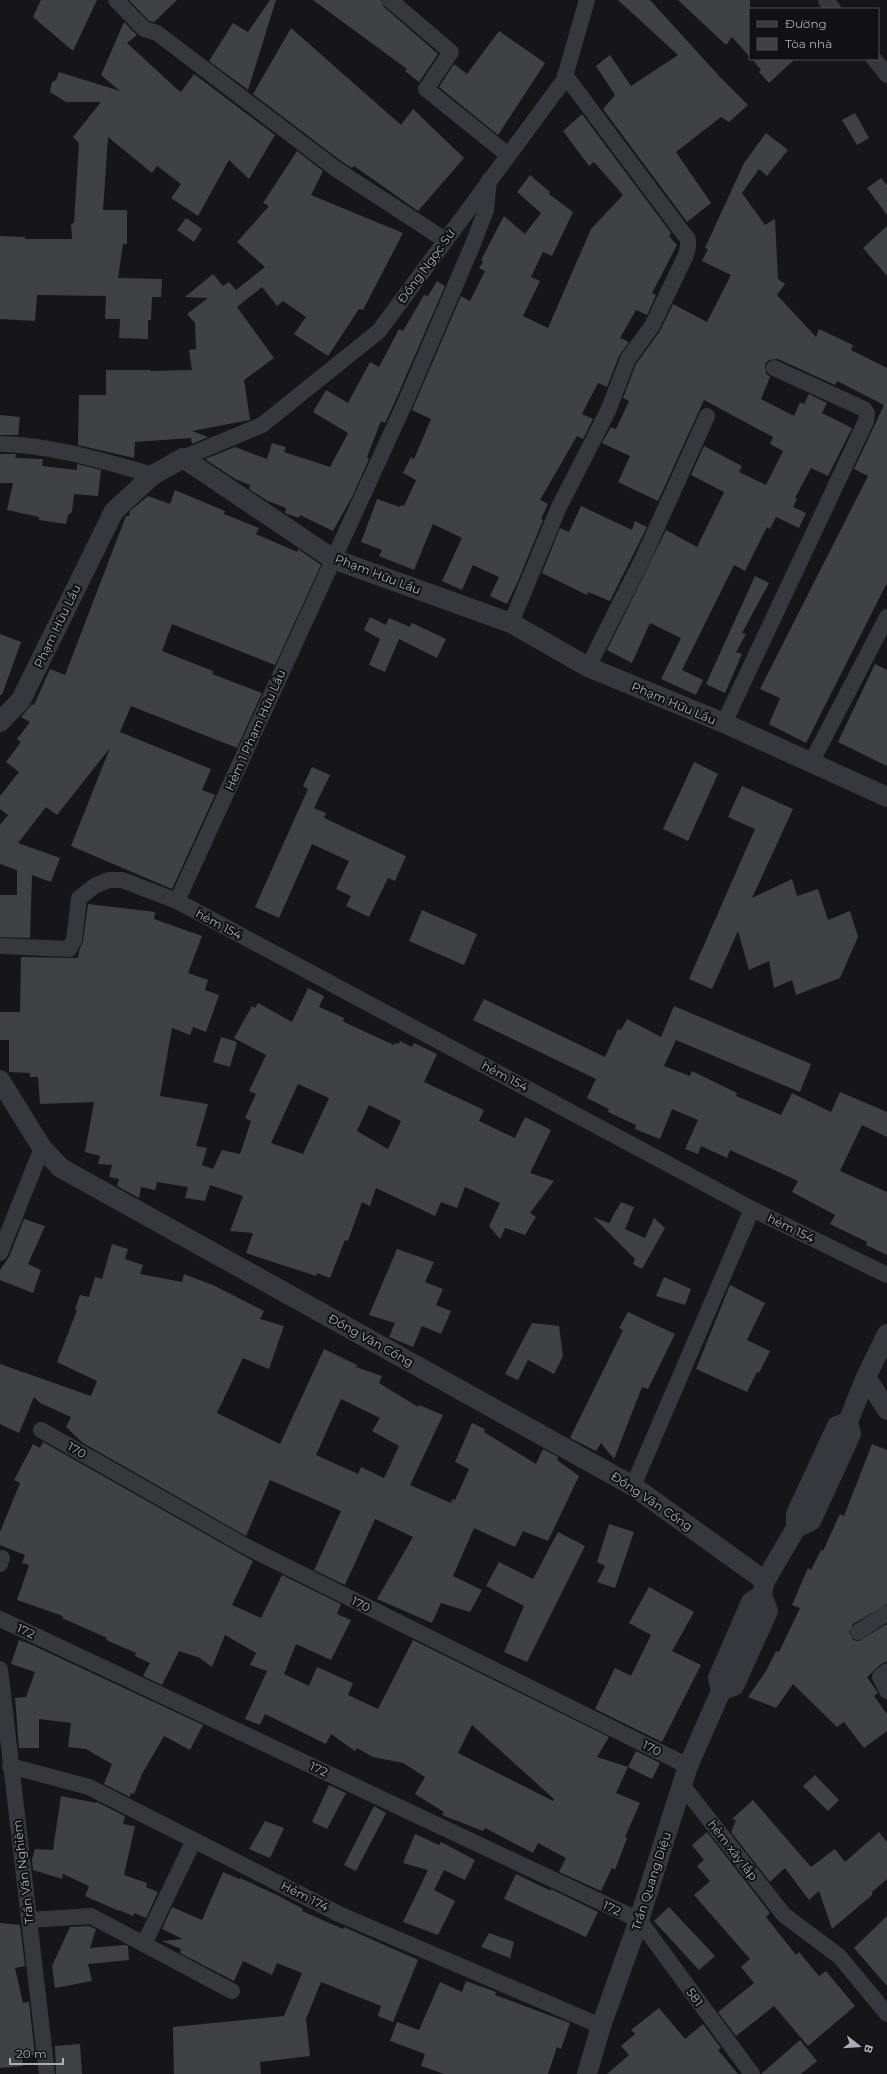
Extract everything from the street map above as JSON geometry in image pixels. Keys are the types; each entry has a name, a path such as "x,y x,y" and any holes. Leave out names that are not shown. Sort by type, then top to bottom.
{"street":[{"path":"116,0 144,29 157,33 336,169 445,240"},
{"path":"390,0 451,52 426,89 508,155"},
{"name":"Đồng Ngọc Sứ","path":"183,458 262,424 379,330 564,80 587,0"},
{"path":"826,0 833,8"},
{"path":"875,60 887,75"},
{"path":"511,623 558,509 608,411 628,359 652,326 674,283 688,247 688,239 565,75"},
{"name":"Hẻm 1 Phạm Hữu Lầu","path":"177,901 405,403 474,244 486,210 489,180"},
{"path":"724,724 866,421 867,413 856,404 774,368"},
{"path":"588,667 643,558 707,416"},
{"path":"0,444 25,445 102,461 153,475"},
{"name":"Phạm Hữu Lầu","path":"0,722 21,700 114,511 153,475 183,458 333,559 511,623 588,667 724,724 887,797"},
{"path":"811,763 887,617"},
{"name":"hẻm 154","path":"0,946 69,949 74,944 78,902 81,895 96,885 109,880 122,880 177,901 752,1209 887,1275"},
{"name":"Đồng Văn Cống","path":"0,1080 42,1148 60,1168 633,1486 764,1588"},
{"path":"0,1253 42,1148"},
{"path":"633,1486 752,1209"},
{"name":"Trần Quang Diệu","path":"588,2074 601,2026 638,1920 688,1766 721,1691 718,1678 751,1602 764,1588 796,1528 796,1514 837,1426 848,1422 866,1377 887,1334"},
{"path":"866,1377 887,1410"},
{"name":"170","path":"42,1430 247,1547 688,1766"},
{"path":"858,1632 887,1613"},
{"name":"172","path":"0,1618 638,1920"},
{"name":"Trần Văn Nghiêm","path":"0,1669 10,1766 47,2074"},
{"path":"887,1670 880,1677 887,1691"},
{"name":"Hẻm 174","path":"10,1766 89,1787 341,1915 601,2026"},
{"name":"hẻm xây lắp","path":"682,1785 784,1915 838,1956 887,2014"},
{"path":"144,1944 194,1840"},
{"path":"29,1920 91,1916 232,1992"},
{"name":"581","path":"638,1920 752,2074"}],"building":[{"path":"41,0 97,0 73,51 33,17"},
{"path":"129,0 177,0 154,22 149,21"},
{"path":"270,0 276,0 248,90 209,61 233,23 248,32"},
{"path":"313,0 381,0 384,7 438,54 419,82 405,71 407,69"},
{"path":"618,0 650,0 720,77 748,105 729,122 721,117 676,152 711,203 687,222 603,109 615,95 596,66 610,55 631,86 678,55"},
{"path":"678,0 750,0 749,56 732,37 726,45"},
{"path":"124,22 137,35 127,43 178,90 181,92 194,74 275,135 249,179 229,160 198,216 171,198 181,184 157,166 152,173 108,137 103,210 127,210 127,244 123,244 118,278 162,279 161,297 152,297 151,320 148,320 148,339 119,338 120,319 105,319 106,296 37,295 35,321 0,319 0,236 25,237 25,239 72,239 71,224 74,223 79,143 73,137 101,102 66,102 50,92 52,82 56,80 59,72 120,91 101,75"},
{"path":"291,28 401,125 413,109 464,158 418,211 354,166 352,168 341,161 253,94"},
{"path":"499,31 545,63 498,135 439,87 454,64 467,74"},
{"path":"753,60 794,60 769,83 759,72 761,70"},
{"path":"855,113 869,138 857,145 842,120"},
{"path":"582,114 671,233 669,236 677,245 652,293 656,295 647,315 636,310 620,338 629,342 619,356 607,387 598,383 582,414 593,419 583,439 577,436 540,500 548,504 541,519 543,520 507,604 490,596 499,577 473,565 462,590 442,581 462,538 433,524 414,570 379,556 382,550 361,542 377,499 400,507 401,505 404,506 416,480 403,473 411,457 414,459 431,419 412,410 461,296 470,301 485,271 479,268 483,262 481,260 504,216 525,234 541,213 517,192 530,175 550,192 549,194 573,212 552,256 543,252 531,277 540,281 523,316 548,328 591,229 623,195 594,162 589,166 563,131"},
{"path":"766,133 788,150 767,176 759,169 742,193 765,225 775,219 778,279 785,284 777,295 816,337 819,329 853,345 851,350 887,368 887,583 806,743 769,724 780,698 760,689 868,476 854,469 884,405 837,381 835,385 778,359 769,360 765,364 766,373 770,377 761,399 794,416 800,402 804,404 809,394 827,403 822,413 852,428 828,476 811,468 795,498 797,499 793,507 806,513 799,528 776,517 770,529 767,527 745,571 734,565 682,670 703,680 696,695 661,679 681,638 650,623 632,663 607,650 666,530 697,547 724,492 691,475 704,446 742,466 739,472 766,485 783,451 770,444 773,437 704,400 658,501 618,482 630,456 602,443 611,427 616,429 629,401 623,398 636,364 660,331 673,304 707,322 731,275 702,261 708,249 705,248 744,163"},
{"path":"297,151 323,171 311,195 403,233 363,310 359,309 328,356 294,334 306,317 283,301 277,306 262,287 237,307 274,358 244,380 250,420 192,431 208,437 192,444 191,438 135,442 134,458 78,445 79,395 106,395 106,370 192,370 189,350 196,349 195,323 187,314 208,298 185,297 213,274 223,286 229,282 236,290 265,267 237,242 269,206 263,203"},
{"path":"881,178 887,185 887,215 867,188"},
{"path":"186,218 202,229 194,242 177,230"},
{"path":"887,226 887,276 863,248"},
{"path":"437,281 445,286 385,423 381,421 367,457 369,459 352,497 333,531 300,515 299,518 285,513 286,508 268,501 249,489 250,485 235,479 205,459 235,447 267,459 272,443 286,447 284,452 330,467 348,433 313,412 326,390 348,403 370,362 379,367 399,329 403,331 424,295 428,296"},
{"path":"0,415 20,417 18,435 0,435"},
{"path":"0,454 16,454 15,458 43,459 42,466 77,470 77,464 101,470 98,496 74,494 72,512 68,515 66,524 39,520 39,517 7,510 13,483 0,483"},
{"path":"175,490 225,511 224,514 259,528 256,534 297,552 298,549 321,565 275,665 172,624 162,651 213,671 212,674 262,693 237,748 131,706 120,732 211,769 202,790 215,795 172,889 71,846 110,748 57,815 46,807 18,843 60,858 51,882 32,875 30,938 0,937 0,895 17,895 17,870 0,864 0,825 8,815 0,809 0,796 19,772 6,762 21,742 17,739 30,722 21,717 32,704 34,705 50,669 65,675 126,516 129,516 130,511 148,496 170,504"},
{"path":"581,506 632,530 635,521 647,527 610,601 588,592 587,595 542,573 560,528 569,532"},
{"path":"755,576 769,583 742,633 746,634 736,652 742,654 725,693 706,684"},
{"path":"370,617 386,625 389,618 410,627 412,623 446,639 437,658 399,639 385,672 369,665 380,639 364,630"},
{"path":"0,634 21,642 2,695 0,695"},
{"path":"875,664 887,670 887,766 838,742"},
{"path":"694,762 718,774 688,841 663,829"},
{"path":"312,767 330,775 314,808 326,813 324,818 406,856 395,881 388,878 369,917 346,906 351,896 336,889 349,861 312,844 279,918 255,907 308,789 303,786"},
{"path":"742,786 793,809 752,898 792,879 797,896 818,889 828,920 850,911 858,937 840,978 796,995 792,980 774,988 769,961 749,970 738,931 712,989 689,979 755,829 728,817"},
{"path":"88,904 155,912 154,919 202,936 188,973 208,980 205,990 219,995 206,1032 193,1027 190,1035 172,1028 160,1096 208,1104 196,1146 207,1148 202,1165 213,1169 222,1150 240,1154 251,1121 245,1118 256,1094 249,1091 266,1055 234,1038 252,1006 255,1008 258,1003 292,1022 308,988 324,996 319,1007 344,1018 343,1021 346,1023 394,1045 395,1043 398,1044 400,1041 412,1047 414,1043 437,1054 424,1082 484,1110 479,1121 515,1138 525,1117 551,1130 530,1173 554,1181 530,1213 536,1217 525,1235 505,1228 500,1239 489,1226 500,1203 465,1187 457,1208 441,1202 435,1216 376,1188 370,1206 362,1202 348,1241 345,1240 330,1278 317,1273 316,1276 246,1253 253,1233 230,1231 243,1196 210,1185 205,1201 185,1198 188,1187 157,1182 155,1190 141,1187 139,1198 117,1186 119,1179 109,1177 112,1165 98,1164 100,1156 85,1152 94,1102 40,1104 38,1077 30,1077 30,1073 9,1072 9,1040 0,1040 0,1012 20,1012 21,957 78,958 83,941","holes":["298,1084 329,1098 303,1154 271,1143","369,1105 401,1121 388,1149 357,1131"]},
{"path":"422,910 477,934 464,965 409,941"},
{"path":"484,999 605,1057 618,1029 621,1030 627,1019 661,1037 674,1006 811,1064 800,1092 676,1040 664,1066 690,1076 692,1071 737,1093 736,1096 781,1115 792,1093 831,1112 840,1092 887,1112 887,1137 862,1125 840,1171 887,1192 887,1255 866,1245 867,1242 830,1224 835,1215 792,1192 798,1181 730,1150 727,1158 701,1146 698,1154 685,1149 698,1120 672,1109 660,1139 635,1129 636,1125 608,1112 609,1109 587,1098 596,1079 473,1020"},
{"path":"221,1037 237,1042 230,1067 213,1062"},
{"path":"621,1202 634,1207 625,1229 645,1238 654,1218 665,1228 642,1269 633,1264 635,1259 593,1217 609,1223"},
{"path":"24,1219 45,1226 28,1264 41,1270 33,1293 0,1280 0,1270 9,1257"},
{"path":"112,1244 128,1249 125,1259 143,1265 140,1274 182,1282 184,1274 215,1286 264,1311 260,1319 284,1326 269,1369 243,1358 217,1413 280,1444 324,1349 357,1365 356,1367 382,1376 379,1383 418,1407 419,1405 443,1415 410,1485 451,1503 452,1499 455,1500 469,1469 455,1462 472,1423 485,1429 484,1432 536,1464 543,1449 558,1457 557,1460 579,1476 548,1541 523,1531 515,1547 474,1528 453,1576 482,1590 470,1612 441,1603 432,1623 377,1599 413,1537 375,1519 345,1585 314,1570 341,1511 270,1480 246,1536 83,1443 66,1427 71,1417 40,1403 34,1397 19,1433 0,1424 0,1364 91,1396 97,1381 57,1362 77,1310 75,1309 80,1295 89,1297 95,1277 102,1279","holes":["341,1399 380,1418 372,1431 399,1446 384,1478 361,1467 358,1474 316,1455"]},
{"path":"397,1249 434,1262 425,1282 443,1289 436,1305 451,1311 441,1334 422,1326 413,1347 389,1337 395,1323 369,1315"},
{"path":"664,1277 691,1289 685,1305 656,1296"},
{"path":"730,1285 765,1303 747,1340 770,1351 747,1392 696,1369"},
{"path":"628,1312 675,1334 648,1389 642,1387 614,1459 601,1443 596,1451 570,1438 623,1330 619,1328"},
{"path":"532,1323 559,1326 563,1356 554,1374 528,1360 518,1380 505,1374"},
{"path":"43,1442 253,1561 232,1605 261,1618 282,1575 341,1604 337,1614 351,1620 331,1660 296,1644 284,1674 309,1686 317,1667 353,1683 348,1695 378,1709 413,1640 609,1737 597,1757 628,1767 616,1793 640,1803 625,1837 627,1838 615,1870 612,1868 601,1891 559,1872 566,1858 538,1843 533,1853 485,1828 483,1831 442,1815 444,1812 415,1794 425,1777 403,1763 373,1757 357,1748 355,1751 331,1734 326,1744 265,1714 260,1725 245,1719 267,1671 250,1665 256,1653 225,1635 212,1667 200,1658 179,1651 162,1685 143,1676 150,1663 135,1656 136,1653 62,1618 63,1616 17,1600 29,1565 22,1563 25,1555 0,1545 0,1532 20,1483 14,1480 33,1444 40,1448","holes":["472,1725 554,1799 553,1801 458,1753"]},
{"path":"872,1444 887,1450 887,1604 853,1624 849,1632 853,1640 859,1641 887,1624 887,1661 881,1664 867,1677 878,1693 874,1696 887,1714 887,1731 864,1748 844,1722 837,1727 793,1684 776,1708 748,1697 766,1671 776,1651 779,1652 800,1608 792,1605 808,1568 811,1570 821,1550 823,1551 840,1514 844,1516"},
{"path":"609,1524 634,1532 615,1588 597,1582 605,1566 597,1562"},
{"path":"558,1532 585,1546 527,1662 504,1652 524,1606 486,1586 499,1562 533,1579"},
{"path":"649,1587 694,1612 672,1651 701,1665 662,1742 595,1709 615,1668 631,1676 651,1635 629,1623"},
{"path":"19,1640 203,1725 190,1750 164,1736 142,1774 134,1794 131,1793 130,1797 104,1784 112,1764 86,1749 68,1747 71,1723 39,1719 39,1748 19,1748 15,1698 26,1697 35,1672 11,1664"},
{"path":"636,1751 660,1763 652,1779 628,1767"},
{"path":"815,1775 839,1800 828,1811 803,1786"},
{"path":"329,1785 346,1793 327,1829 312,1822"},
{"path":"61,1796 97,1802 125,1816 123,1824 135,1826 124,1875 147,1883 146,1887 158,1892 146,1918 134,1913 133,1916 119,1911 85,1896 89,1886 63,1874 62,1879 33,1870 32,1859 35,1849 53,1850"},
{"path":"753,1800 811,1867 835,1849 845,1862 879,1832 887,1842 887,1879 872,1892 872,1895 832,1929 819,1891 809,1900 785,1868 770,1882 731,1832 736,1820 732,1819"},
{"path":"374,1806 386,1813 356,1871 344,1865"},
{"path":"265,1821 284,1828 270,1858 249,1849"},
{"path":"707,1832 770,1913 766,1917 796,1955 799,1952 819,1976 826,1971 855,2006 808,2046 774,2006 736,2036 718,2012 754,1983 741,1967 750,1959 694,1895 710,1881 697,1866 704,1860 692,1845"},
{"path":"415,1834 439,1845 441,1842 475,1860 465,1880 444,1870 434,1890 455,1901 438,1935 403,1922 428,1870 403,1863"},
{"path":"223,1872 277,1895 303,1909 302,1911 343,1929 344,1927 418,1960 393,2022 378,2016 381,2006 321,1982 306,2019 310,2056 260,2062 261,2074 174,2074 173,2027 284,2016 302,1973 277,1963 272,1975 243,1961 234,1981 180,1953 181,1949 162,1941 183,1939 162,1929 172,1907 202,1920"},
{"path":"516,1874 598,1912 586,1937 504,1899"},
{"path":"669,1907 715,1956 699,1970 654,1921"},
{"path":"887,1916 887,1986 854,1948"},
{"path":"0,1923 20,1925 25,1966 15,1968 23,2003 29,2002 35,2055 22,2056 23,2066 0,2068"},
{"path":"89,1926 96,1929 90,1948 125,1945 128,1946 129,1960 88,1964 92,1981 55,1988 52,1966 70,1927"},
{"path":"489,1933 514,1942 510,1958 481,1947"},
{"path":"466,1981 496,1992 495,1995 570,2023 561,2049 557,2047 548,2074 444,2074 421,2066 425,2054 390,2041 397,2022 419,2030 440,1982 462,1992"},
{"path":"659,2008 685,2039 703,2024 721,2048 718,2050 738,2074 607,2074 629,2055 621,2046 635,2034 631,2030"},
{"path":"800,2040 817,2061 801,2074 761,2074"},
{"path":"80,2044 82,2074 56,2074 55,2046"}]}
